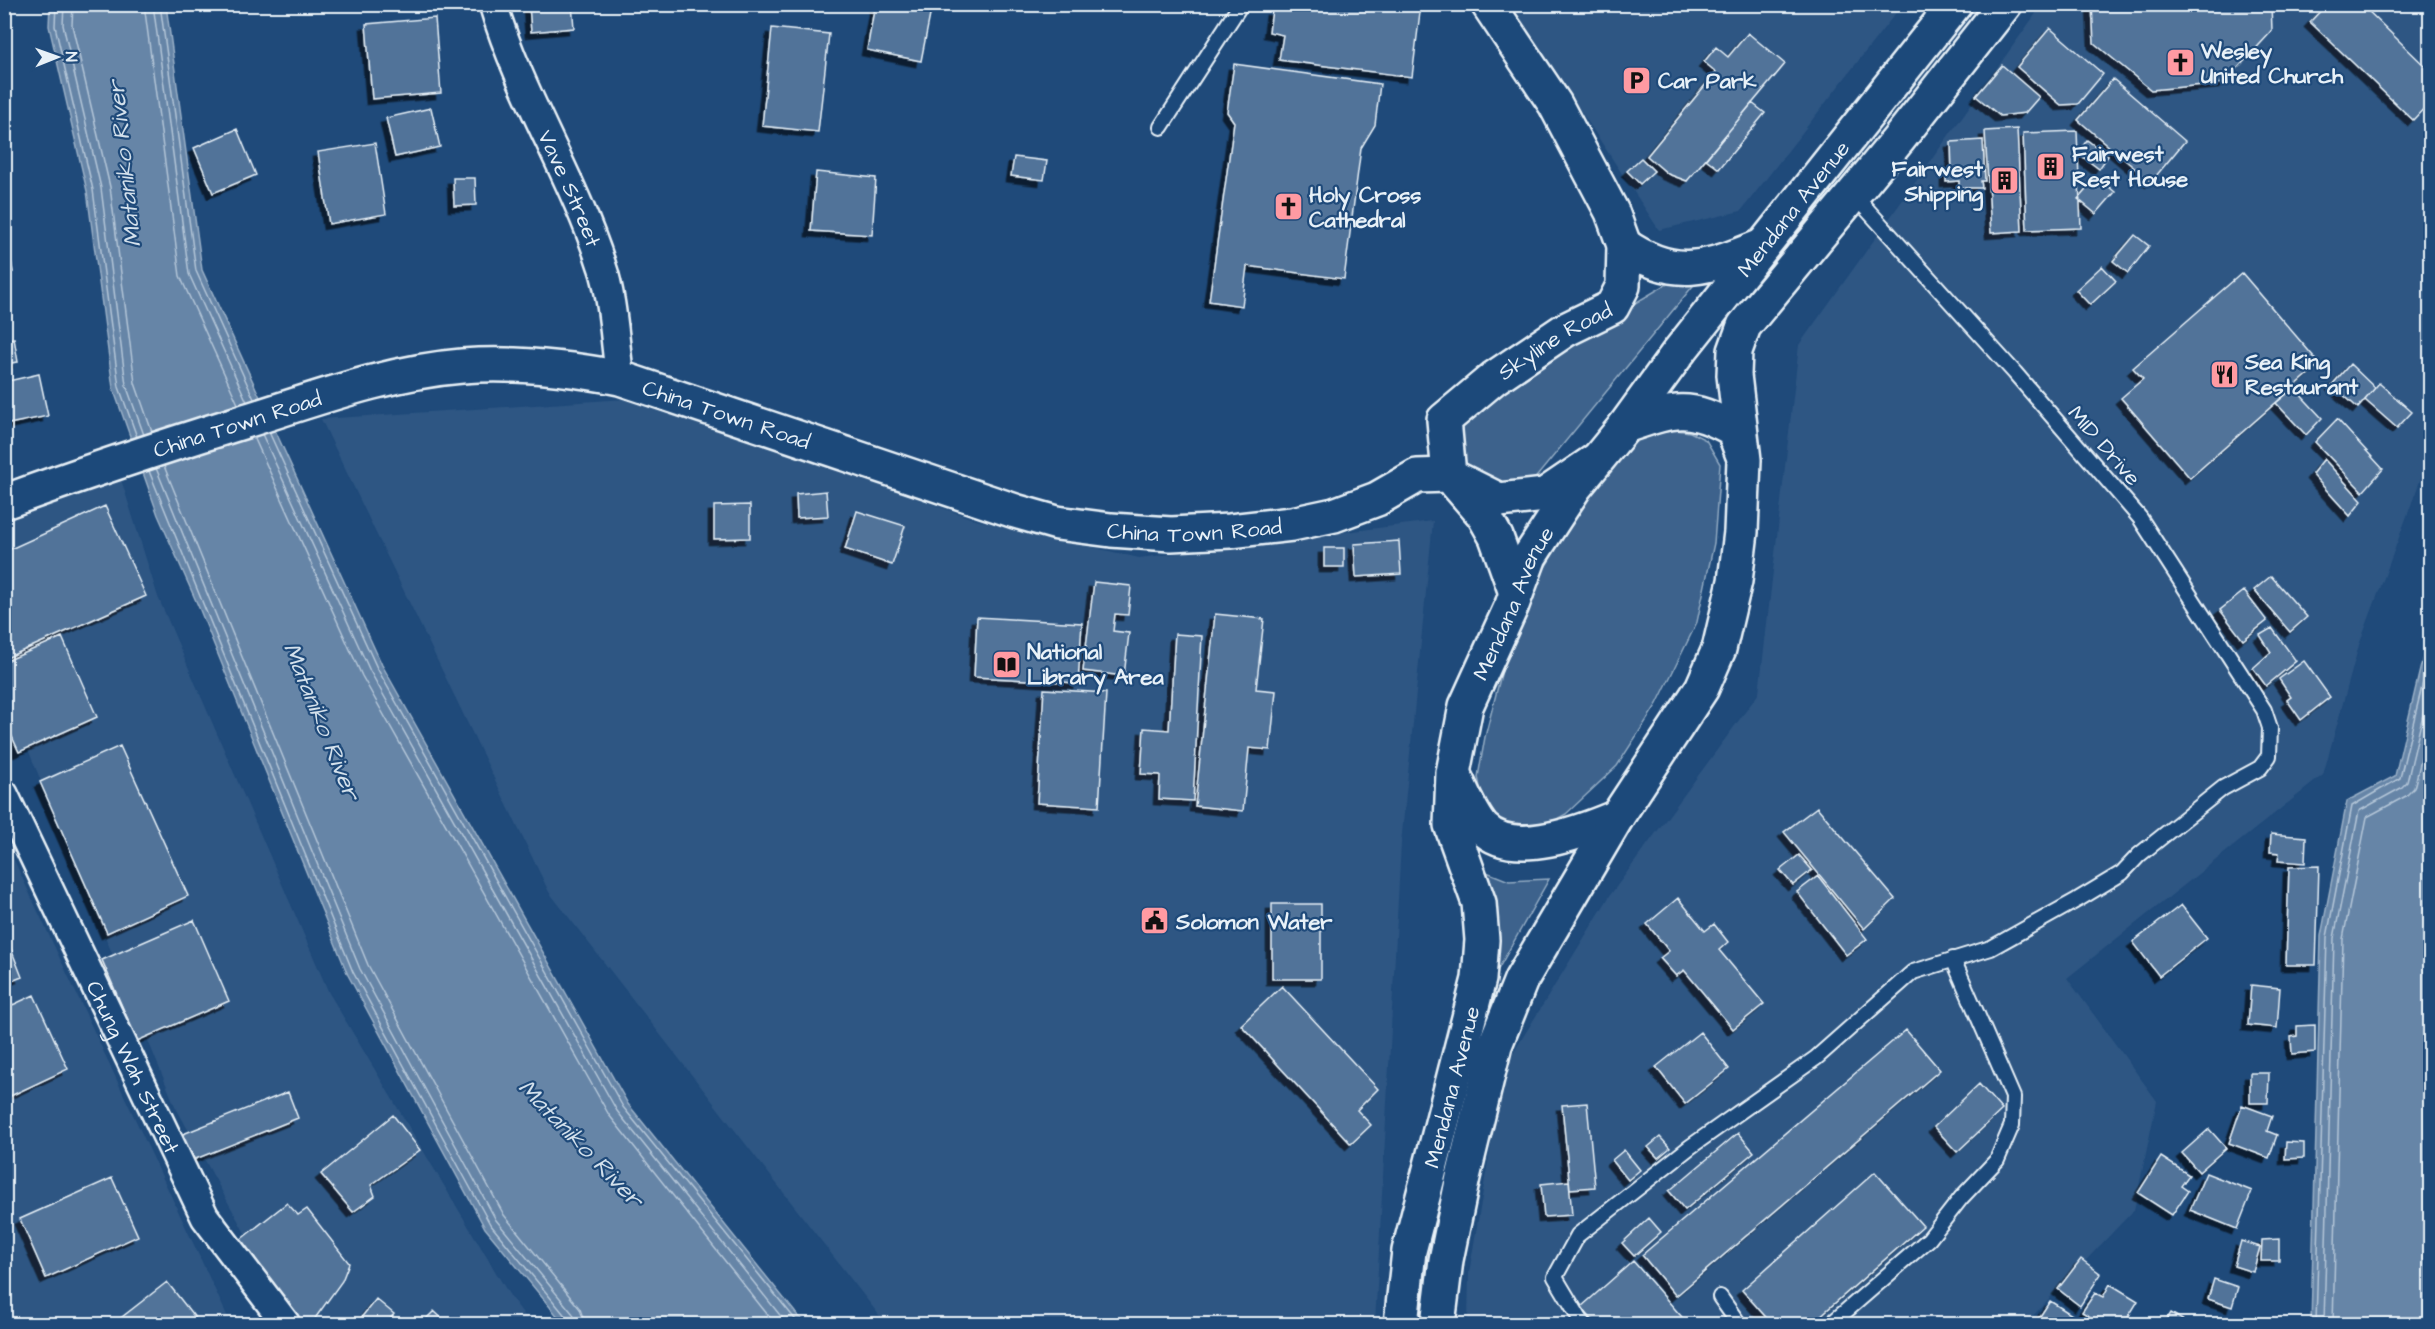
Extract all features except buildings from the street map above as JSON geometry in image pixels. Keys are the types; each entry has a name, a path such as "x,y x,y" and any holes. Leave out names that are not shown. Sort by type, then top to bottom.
{"main road":[{"name":"Skyline Road","path":"1449,475 1444,420 1494,378 1565,330 1611,307 1623,286 1624,244 1612,212 1555,104 1488,4"},
{"name":"Mendana Avenue","path":"1401,1324 1409,1251 1479,980 1482,940 1479,903 1451,825 1453,773 1466,706 1530,556 1542,535 1595,461 1626,426 1678,353 1954,4"},
{"name":"Mendana Avenue","path":"1438,1324 1446,1260 1495,1044 1521,980 1617,818 1702,688 1719,649 1735,581 1741,532 1744,460 1734,375 1735,351 1744,326 2005,4"},
{"path":"1624,244 1640,256 1665,267 1690,269 1722,262 1763,245"},
{"name":"China Town Road","path":"4,502 101,466 356,387 461,366 567,368 620,378 1015,511 1057,523 1111,530 1171,534 1292,524 1334,515 1377,499 1417,476 1449,475"},
{"path":"1626,426 1667,412 1689,411 1713,418 1733,429 1744,460"},
{"path":"1449,475 1500,500 1545,495 1595,461"},
{"path":"1449,475 1483,514 1496,537 1516,593"},
{"path":"1453,773 1484,828 1503,840 1532,842 1581,831 1617,818"}],"street":[{"name":"Vave Street","path":"493,4 525,88 581,209 603,268 620,378"},
{"name":"Chung Wah Street","path":"4,794 205,1217 286,1324"}],"lane":[{"path":"1161,127 1240,4"},
{"name":"MID Drive","path":"1853,194 2015,373 2140,518 2264,710 2270,728 2269,756 2260,768 2223,788 2139,855 2122,873 1991,948 1953,959"},
{"path":"1583,1324 1555,1277 1578,1235 1690,1147 1816,1058 1912,972 1953,959 2013,1098 2012,1125 1997,1160 1961,1198 1929,1239 1831,1324"},
{"path":"1720,1297 1739,1324"}],"shaded area":[{"path":"1511,5 1902,5 1741,211 1659,230"},
{"path":"2042,5 2430,5 2430,454 2359,645 2323,775 2067,978 2157,1101 2134,1210 2025,1324 1468,1324 1469,1273 1504,1068 1611,894 1759,693 1799,345"},
{"path":"1706,270 1533,481 1519,491 1479,481 1457,457 1462,419 1588,331 1684,274"},
{"path":"641,398 976,520 1139,558 1433,521 1401,844 1375,1324 886,1324 549,892 321,419"},
{"path":"1662,428 1690,432 1706,440 1720,464 1714,543 1697,622 1657,704 1617,766 1566,814 1537,830 1497,821 1483,803 1478,777 1485,737 1505,659 1544,569 1583,504 1638,438"},
{"path":"119,473 158,597 329,993 510,1296 531,1324 295,1324 175,1106 20,730 5,683 4,516"},
{"path":"5,841 231,1324 5,1324"},
{"path":"1474,867 1509,881 1549,879 1491,982"}],"water":[{"name":"Mataniko River","path":"50,5 166,5 202,270 382,665 628,1104 798,1316 808,1324 564,1324 485,1228 348,975 200,610 158,515 113,388 87,191 49,26"},
{"path":"2430,627 2430,1324 2311,1324 2321,936 2347,801 2395,776"}],"place":[{"name":"Wesley United Church","path":"2180,63"},
{"name":"Car Park","path":"1637,80"},
{"name":"Fairwest Rest House","path":"2051,166"},
{"name":"Fairwest Shipping","path":"2004,181"},
{"name":"Holy Cross Cathedral","path":"1288,207"},
{"name":"Sea King Restaurant","path":"2224,374"},
{"name":"National Library Area","path":"1006,664"},
{"name":"Solomon Water","path":"1155,921"}]}
